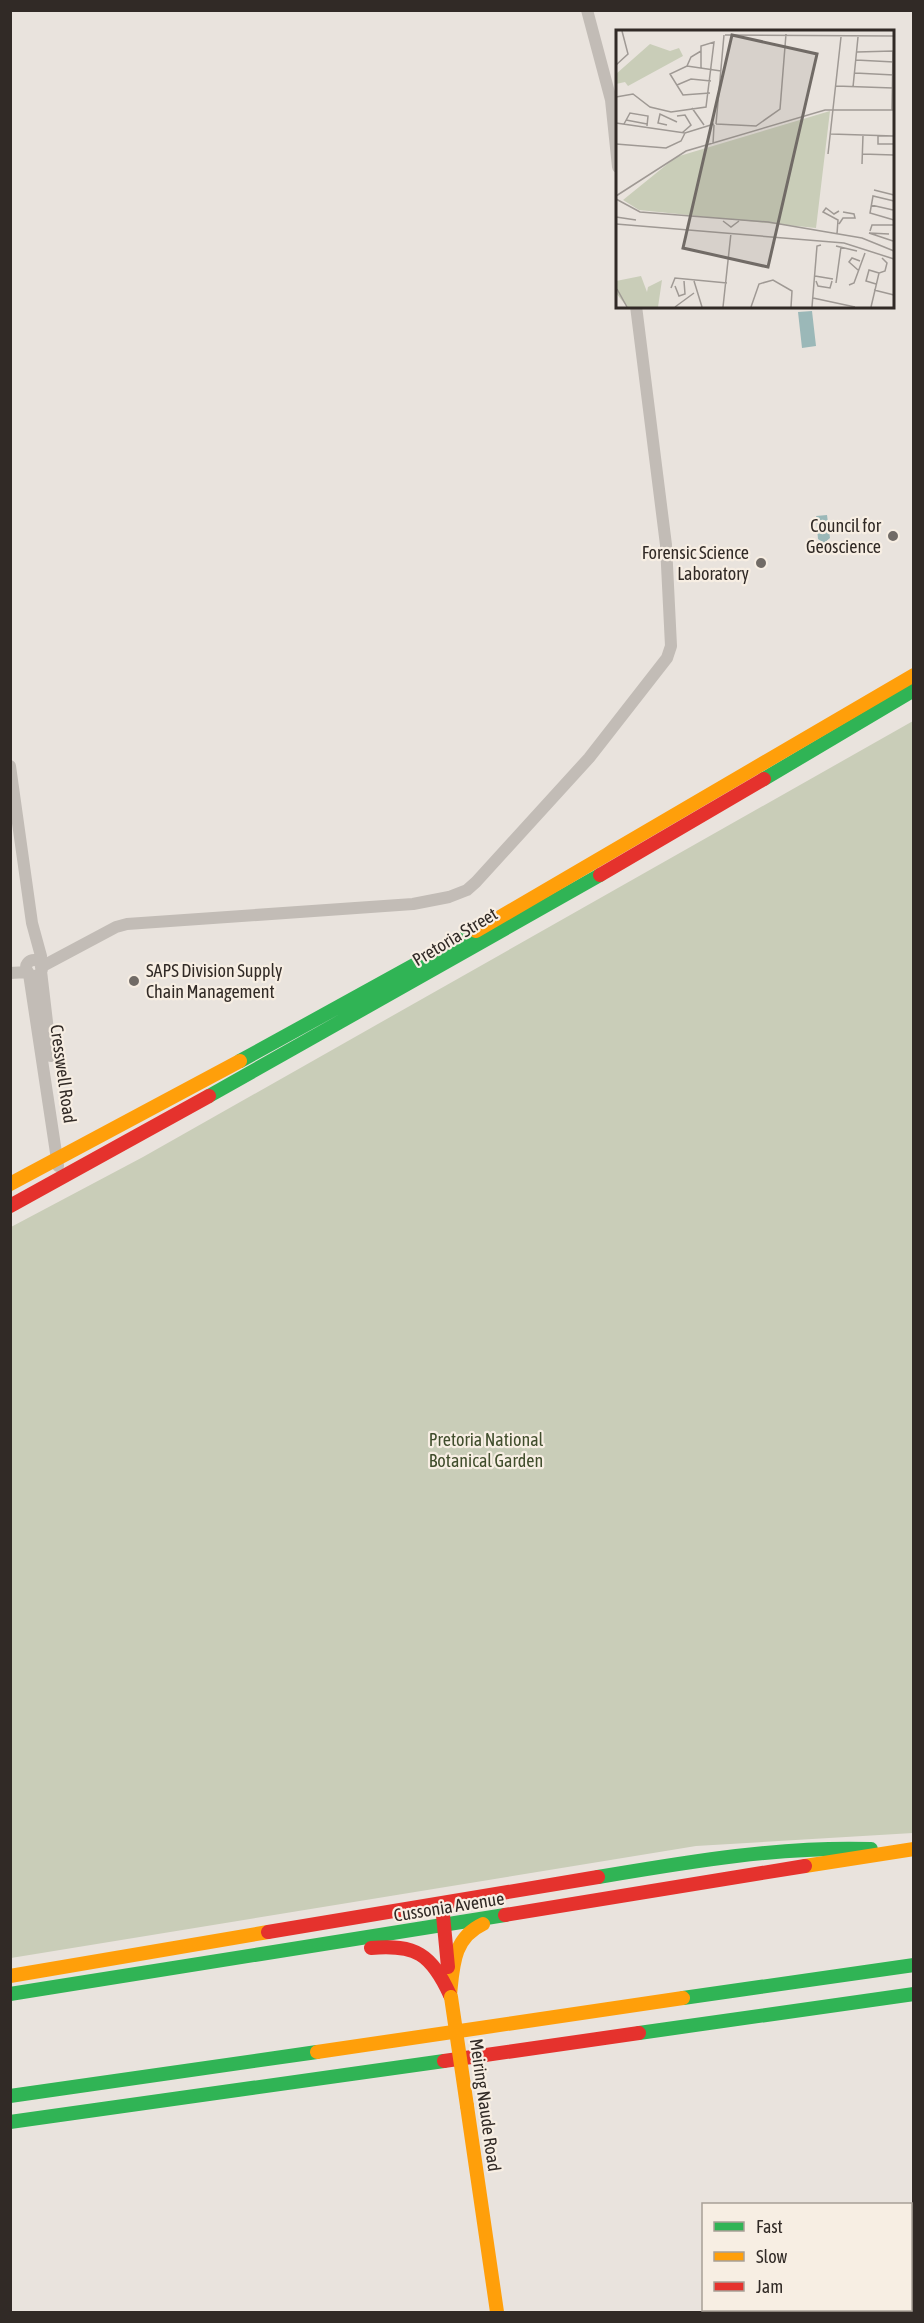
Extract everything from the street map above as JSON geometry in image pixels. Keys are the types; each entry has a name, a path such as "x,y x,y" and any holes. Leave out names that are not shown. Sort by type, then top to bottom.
{"main road":[{"name":"Pretoria Street","path":"10,1184 373,990 914,675"},
{"name":"Pretoria Street","path":"10,1206 379,1003 526,916 698,820 914,690"},
{"name":"Cussonia Avenue","path":"10,1976 601,1876 746,1856 835,1848 914,1850"},
{"name":"Cussonia Avenue","path":"10,1994 445,1926 893,1851"},
{"name":"Meiring Naude Road","path":"441,1903 450,1996 497,2313"},
{"path":"450,1996 456,1950 465,1934 473,1928 521,1913"},
{"path":"295,1949 317,1954 388,1946 409,1947 434,1963 450,1996"},
{"path":"10,2096 508,2026 689,1996 914,1965"},
{"path":"10,2124 77,2112 914,1994"},
{"path":"10,2085 418,2031 508,2026"}],"street":[{"path":"587,10 611,100 616,149"},
{"path":"10,973 33,968 116,927 127,924 413,904 458,894 476,882 589,758 667,658 671,646 666,545 636,308"},
{"name":"Cresswell Road","path":"10,766 32,923 40,956 33,968 64,1177"},
{"path":"10,967 33,968"}],"green space":[{"name":"Pretoria National Botanical Garden","path":"913,721 913,1833 696,1846 11,1958 11,1227 143,1157"}],"water":[{"path":"812,311 816,346 802,348 798,312"},
{"path":"827,515 830,538 824,543 818,539 816,516"}],"traffic: fast":[{"path":"764,779 914,690"},
{"path":"209,1096 600,875"},
{"path":"240,1061 476,931"},
{"path":"598,1877 768,1853 871,1849"},
{"path":"10,1994 505,1915"},
{"path":"683,1998 914,1965"},
{"path":"639,2033 914,1994"},
{"path":"10,2096 317,2052"},
{"path":"10,2122 444,2061"}],"traffic: slow":[{"path":"476,931 914,675"},
{"path":"10,1184 240,1061"},
{"path":"805,1866 914,1849"},
{"path":"450,1995 454,1963 460,1945 473,1930 483,1924"},
{"path":"10,1976 268,1932"},
{"path":"451,1997 467,2106"},
{"path":"317,2052 683,1998"},
{"path":"467,2106 497,2312"}],"traffic: jam":[{"path":"600,875 764,779"},
{"path":"10,1206 209,1096"},
{"path":"505,1915 805,1866"},
{"path":"268,1932 598,1877"},
{"path":"443,1915 448,1967"},
{"path":"371,1948 400,1948 420,1955 436,1970 450,1995"},
{"path":"444,2061 639,2033"}],"place":[{"name":"Council for Geoscience","path":"893,536"},
{"name":"Forensic Science Laboratory","path":"761,563"},
{"name":"SAPS Division Supply Chain Management","path":"134,981"}]}
